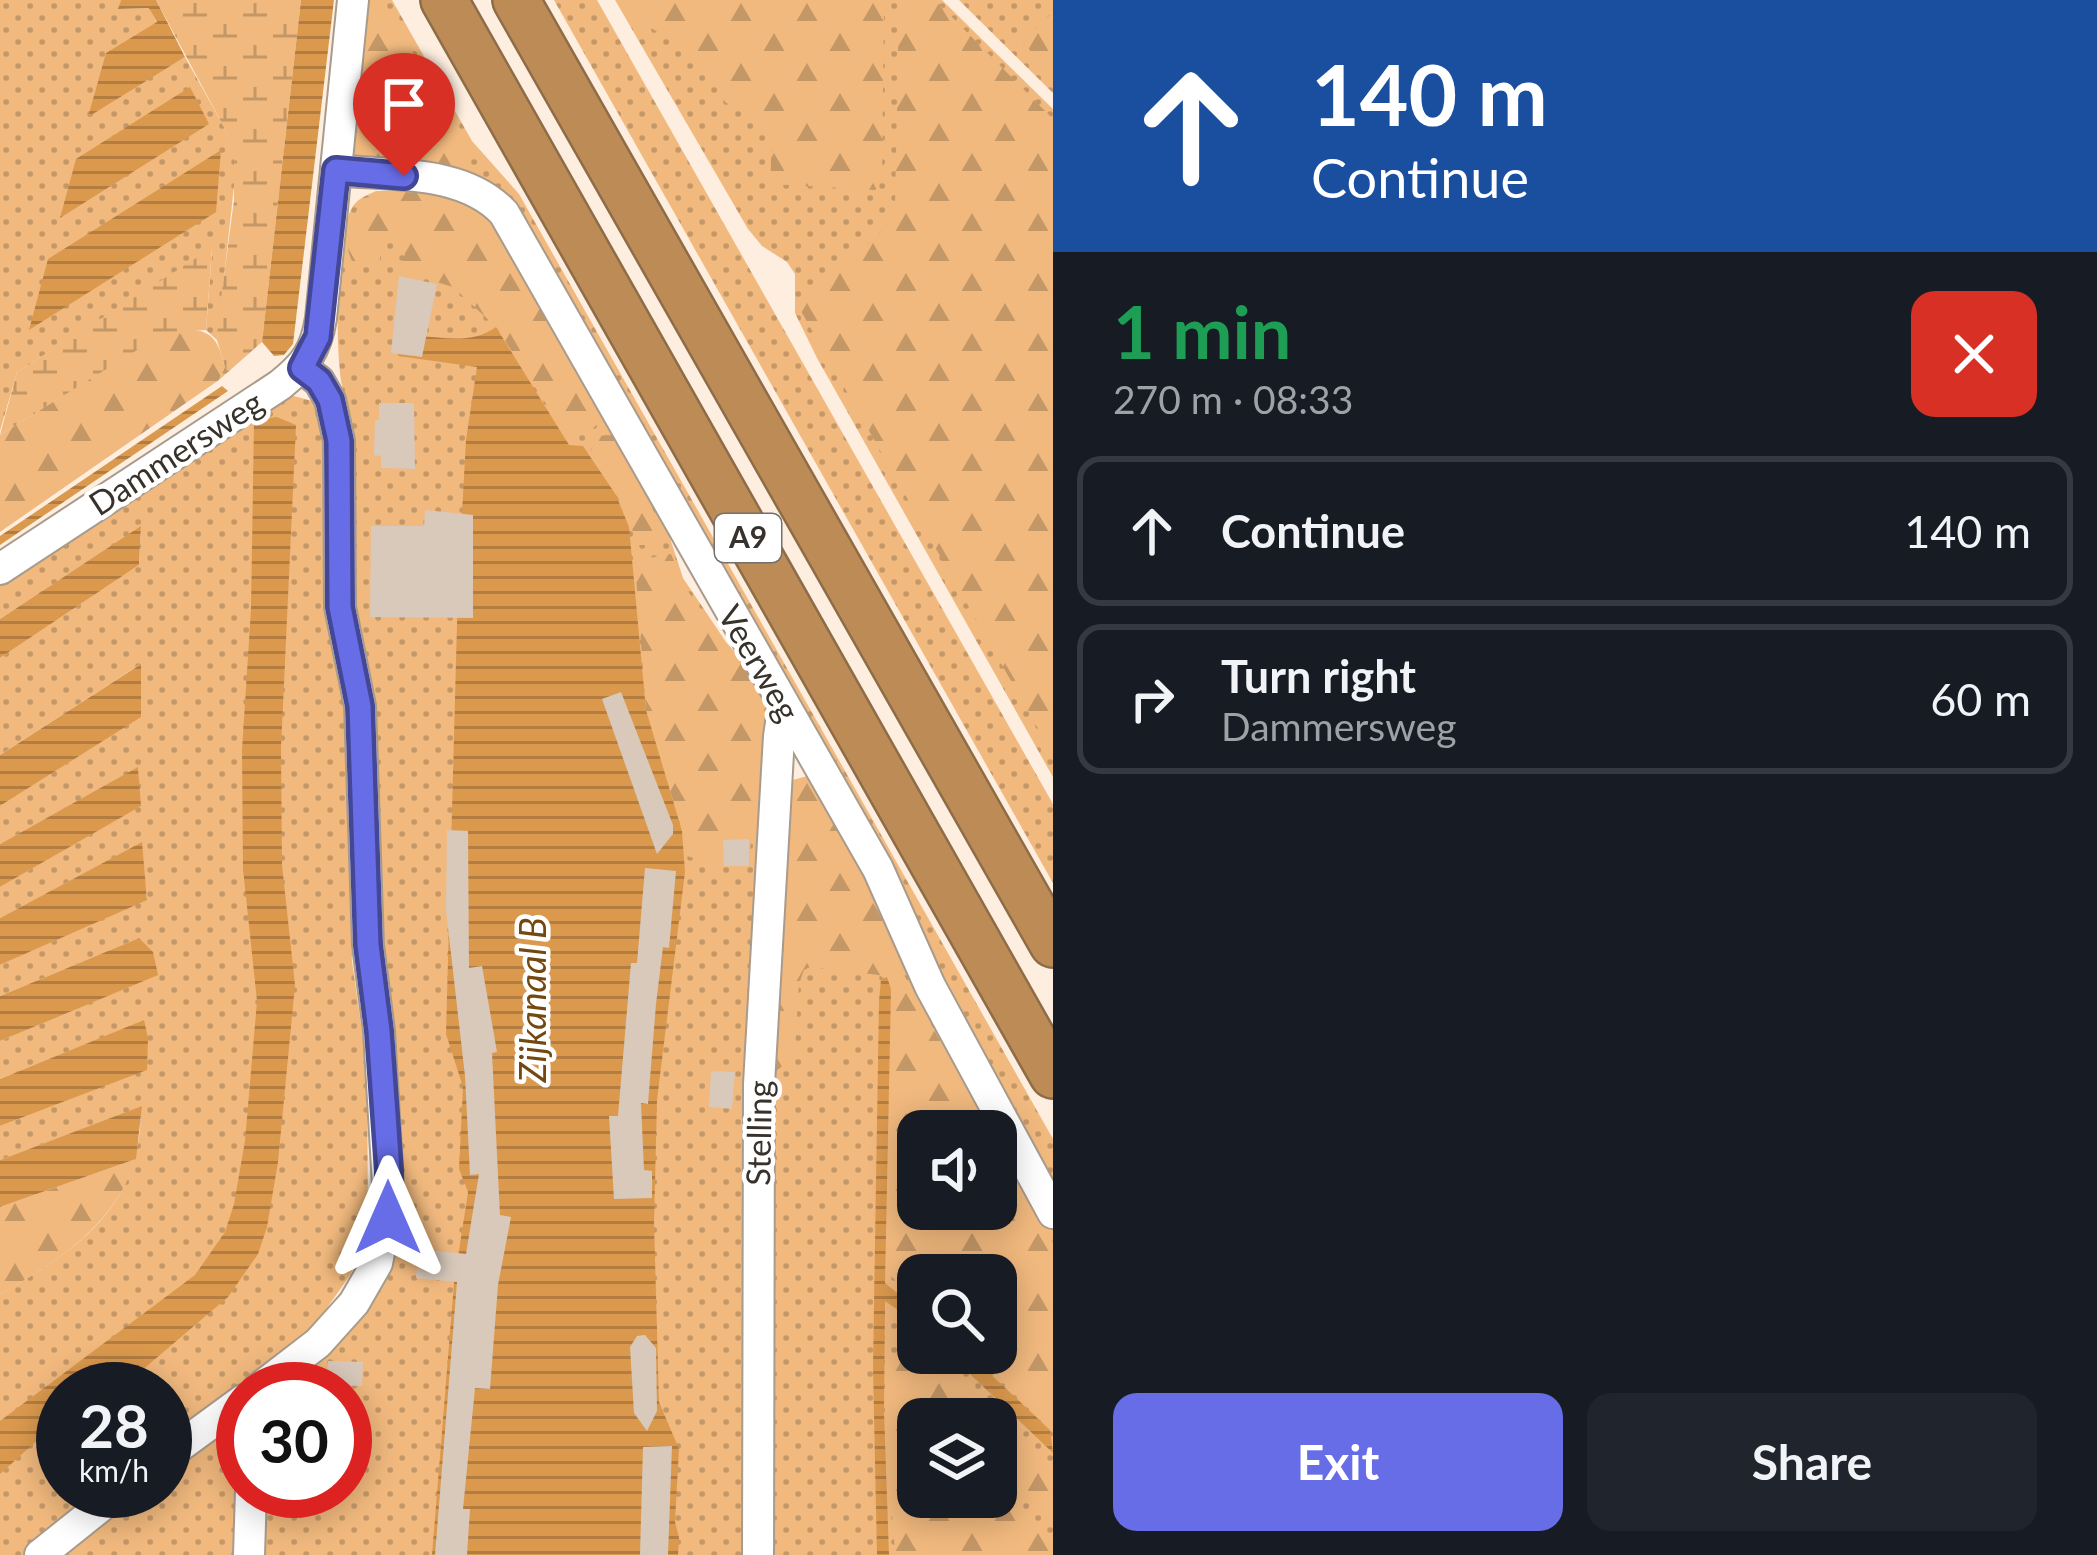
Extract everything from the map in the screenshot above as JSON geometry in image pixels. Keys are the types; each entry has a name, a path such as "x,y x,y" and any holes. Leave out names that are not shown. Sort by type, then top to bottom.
{"highway":[{"name":"A9","path":"444,0 1053,1075"},
{"name":"A9","path":"516,0 1053,944"}],"street":[{"path":"290,1362 342,1319 377,1263 388,1218 379,1031 368,945 360,706 340,607 339,441 330,400 319,381 302,368 318,337 352,0"},
{"name":"Veerweg","path":"336,170 454,184 485,196 504,213 878,869 930,986 1053,1213"},
{"name":"Dammersweg","path":"0,569 302,368"},
{"name":"Stelling","path":"758,1555 755,1419 761,1027 777,752 780,728 788,716"},
{"path":"40,1555 86,1518"},
{"path":"249,1555 250,1518"}],"green space":[{"path":"0,0 121,0 119,9 150,8 157,23 89,115 185,57 234,145 236,168 217,340 206,330 212,250 17,372 0,431"},
{"path":"156,0 301,0 262,342 219,380 225,367 217,340 234,200 234,146"},
{"path":"360,0 392,0 472,141 519,194 1053,1139 1053,1194 1017,1128 1017,1110 1007,1110 518,214 352,153"},
{"path":"364,0 383,0 471,155 467,163 403,165 378,161 360,151 354,134"},
{"path":"554,0 597,0 1053,804 1053,883"},
{"path":"615,0 942,0 1053,109 1053,777 817,358 795,313 795,274 748,229"},
{"path":"620,0 884,0 882,181 875,190 771,184 771,139 766,122 726,103 699,61 638,19"},
{"path":"899,0 935,0 1053,119 1053,755 801,311 818,282 874,238 895,207"},
{"path":"959,0 1053,0 1053,93 970,11"},
{"path":"1053,12 1053,74 1022,42"},
{"path":"376,191 427,191 481,203 666,526 683,578 726,642 755,675 772,712 753,1555 263,1555 264,1518 372,1518 372,1362 298,1362 379,1279 351,638 351,422 340,369 338,321 347,220 363,197"},
{"path":"403,192 448,195 495,218 603,414 594,428 567,436 496,327 453,287 401,271 406,249 400,240 383,242 378,269 353,263 349,230 364,198"},
{"path":"212,248 206,330 166,332 0,435 17,372"},
{"path":"166,331 204,332 217,345 225,367 219,380 0,532 0,435"},
{"path":"285,397 312,401 325,419 345,703 352,961 367,1067 368,1226 351,1274 319,1319 276,1362 216,1362 216,1409 192,1427 192,1362 36,1362 36,1518 72,1518 25,1555 0,1555 0,1294 56,1260 100,1221 130,1172 141,1107 0,1160 0,1126 146,1070 143,1021 0,1079 0,1041 157,974 139,938 0,996 0,965 147,899 141,843 0,918 0,887 140,806 138,768 0,844 0,806 140,717 139,665 0,755 0,658 139,565 141,527 0,619 0,581"},
{"path":"613,435 660,523 659,535 648,545 639,545 591,451 598,436"},
{"path":"671,554 686,588 725,648 751,672 768,705 748,866 712,864 684,855 682,830 646,710 636,576 644,559"},
{"path":"811,775 989,1110 897,1110 897,1230 1017,1230 1017,1162 1053,1230 1053,1555 764,1555 766,1125 789,781"},
{"path":"814,784 824,799 889,927 904,975 982,1110 897,1110 897,1230 1017,1230 1017,1173 1053,1243 1053,1421 1001,1374 1017,1374 1017,1254 897,1254 897,1282 887,1272 888,981 879,975 804,970 792,1053 773,1073 790,786"},
{"path":"136,1159 114,1203 82,1239 0,1294 0,1207"},
{"path":"895,1356 897,1374 954,1374 980,1398 897,1398 897,1518 1017,1518 1017,1509 1053,1548 1053,1555 895,1555 887,1397"},
{"path":"1017,1432 1053,1465 1053,1517 1027,1496 1017,1479"},
{"path":"216,1433 216,1518 236,1518 235,1555 52,1555 99,1518 192,1518 192,1449"}],"water":[{"path":"121,0 156,0 185,57 88,117 106,53 157,22 149,8 118,9"},
{"path":"301,0 334,0 293,344 284,355 274,356 262,342"},
{"path":"190,87 209,124 60,218 76,159"},
{"path":"221,150 216,212 29,330 48,259"},
{"name":"Zijkanaal B","path":"496,327 569,445 583,446 616,495 629,527 646,710 682,831 685,872 657,1100 654,1223 659,1402 679,1449 678,1555 432,1555 454,1283 468,1192 459,1169 463,1087 446,1034 458,587 466,440 477,367 398,356 399,337 461,339"},
{"path":"222,386 228,391 0,545 0,536"},
{"path":"277,417 296,425 281,748 282,865 295,985 267,1227 258,1254 228,1297 152,1362 79,1362 195,1275 225,1232 234,1204 245,1141 257,1001 243,869 242,750 251,609 254,420"},
{"path":"141,526 139,565 0,658 0,619"},
{"path":"141,664 141,717 0,806 0,755"},
{"path":"138,767 141,806 0,887 0,844"},
{"path":"142,842 147,900 0,965 0,918"},
{"path":"139,938 153,952 158,975 0,1041 0,996"},
{"path":"887,977 891,989 885,1283 897,1293 897,1309 885,1301 889,1555 877,1555 873,1366 881,979"},
{"path":"144,1020 147,1070 0,1126 0,1079"},
{"path":"142,1106 136,1159 0,1207 0,1160"},
{"path":"970,1374 990,1374 1016,1398 995,1398"},
{"path":"36,1394 36,1442 0,1474 0,1421"},
{"path":"1017,1399 1050,1430 1053,1453 1017,1419"}],"building":[{"path":"399,276 437,284 422,357 391,353"},
{"path":"379,403 414,403 415,469 381,468 381,456 374,455"},
{"path":"425,510 473,515 473,618 370,617 371,526 424,526"},
{"path":"621,692 673,825 673,834 657,854 602,699"},
{"path":"447,830 468,831 469,968 482,966 497,1052 492,1053 500,1215 511,1217 498,1285 490,1389 475,1388 463,1509 470,1509 467,1555 435,1555 457,1282 416,1278 419,1249 466,1254 479,1174 470,1175 465,1076 446,910"},
{"path":"749,839 749,866 724,866 723,840"},
{"path":"645,868 676,871 669,948 663,947 656,1004 648,1104 641,1103 644,1170 652,1171 652,1198 614,1199 609,1116 618,1116 631,963 637,963"},
{"path":"711,1071 735,1072 732,1109 709,1107"},
{"path":"645,1335 656,1348 657,1411 647,1431 634,1413 630,1347 637,1336"},
{"path":"672,1446 668,1555 640,1555 643,1447"}],"route":[{"path":"388,1218 379,1031 368,945 360,706 340,607 339,441 330,400 319,381 302,368 318,337 336,170 404,176"}]}
